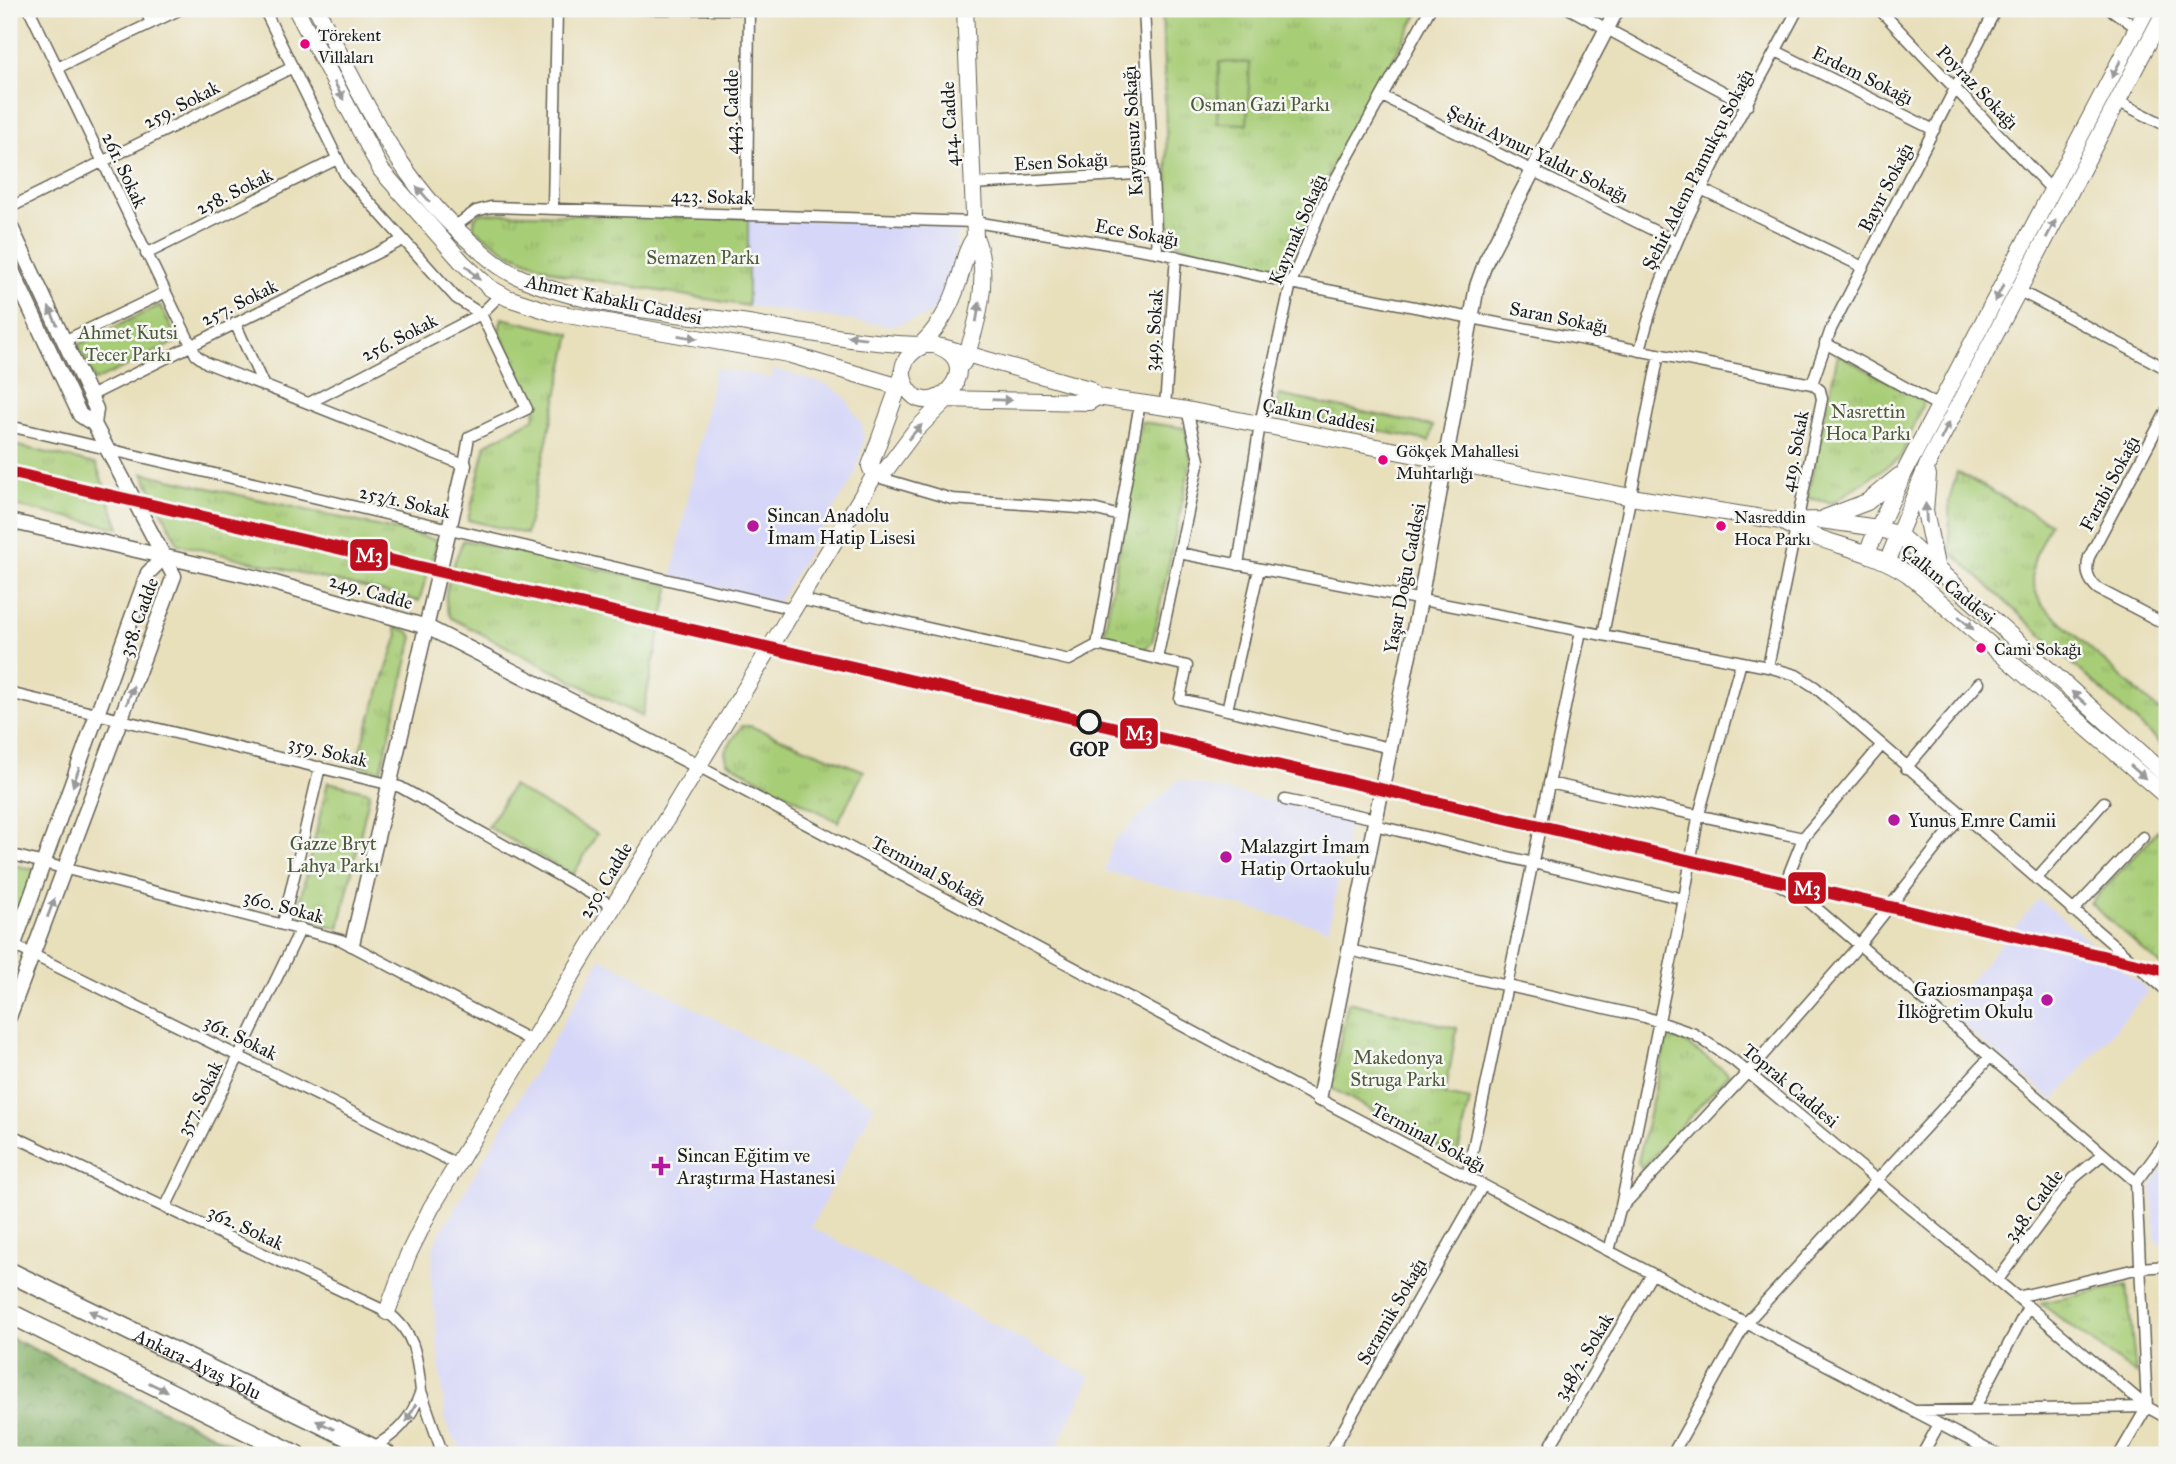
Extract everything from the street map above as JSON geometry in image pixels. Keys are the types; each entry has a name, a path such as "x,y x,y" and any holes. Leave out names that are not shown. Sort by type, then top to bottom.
{"highway":[{"name":"Ankara-Ayaş Yolu","path":"9,1272 379,1452"},
{"name":"Ankara-Ayaş Yolu","path":"9,1313 296,1455"}],"main road":[{"name":"Ahmet Kabaklı Caddesi","path":"296,9 381,170 462,261 484,283 500,294 551,312 817,360 902,379"},
{"name":"Ahmet Kabaklı Caddesi","path":"317,9 387,145 413,183 454,227 485,255 512,273 562,292 668,313 921,346"},
{"name":"414. Cadde","path":"948,390 966,355 979,302 980,249 975,230 965,9"},
{"path":"1867,552 1904,473 2147,9"},
{"path":"1888,560 1929,461 2166,9"},
{"name":"414. Cadde","path":"921,346 953,297 966,249 975,230"},
{"path":"500,294 512,273"},
{"path":"921,346 942,347 955,359 948,390 924,399 909,389 902,379 909,354 921,346"},
{"name":"Çalkın Caddesi","path":"942,347 1089,389 1097,397 1187,410 1631,497 1797,524 1888,560 1942,602 2167,797"},
{"name":"250. Cadde","path":"874,476 870,466 902,379"},
{"name":"Çalkın Caddesi","path":"948,390 1089,402 1097,397"},
{"name":"250. Cadde","path":"387,1312 419,1231 457,1164 796,604 874,476 885,471 948,390"},
{"path":"1929,461 1925,511 1936,565"},
{"name":"Çalkın Caddesi","path":"1797,524 1821,520 1867,502 1904,473"},
{"name":"Çalkın Caddesi","path":"1821,520 1878,528 1899,535 1936,565 1977,608 2167,776"}],"street":[{"name":"261. Sokak","path":"29,9 189,346"},
{"path":"145,9 151,23"},
{"path":"57,68 180,9"},
{"path":"264,9 350,182 456,298 481,314 527,409 469,437 450,529 352,944"},
{"path":"553,208 557,9"},
{"path":"643,9 871,9"},
{"name":"Kaygusuz Sokağı","path":"1144,9 1157,252"},
{"name":"Kaymak Sokağı","path":"1238,565 1260,424 1290,283 1328,193 1430,9"},
{"path":"1570,9 1748,105"},
{"name":"Yaşar Doğu Caddesi","path":"1319,1099 1420,600 1481,274 1617,9"},
{"name":"Şehit Adem Pamukçu Sokağı","path":"1640,351 1654,296 1677,242 1798,9"},
{"name":"Poyraz Sokağı","path":"1878,9 2052,190"},
{"name":"Bayır Sokağı","path":"1816,387 1825,343 1996,9"},
{"path":"2110,9 2137,28"},
{"name":"443. Cadde","path":"747,215 749,10"},
{"name":"Erdem Sokağı","path":"1776,51 1934,130"},
{"name":"259. Sokak","path":"9,208 293,67"},
{"name":"Şehit Aynur Yaldır Sokağı","path":"1382,96 1677,242"},
{"path":"2119,102 2167,126"},
{"name":"258. Sokak","path":"146,254 337,159"},
{"name":"Esen Sokağı","path":"974,184 1152,173"},
{"path":"1703,190 1863,267"},
{"name":"423. Sokak","path":"454,227 486,207 747,215 975,230"},
{"path":"9,223 96,409 94,424"},
{"name":"Ece Sokağı","path":"975,230 1157,252 1290,283"},
{"name":"257. Sokak","path":"90,396 403,240"},
{"name":"349. Sokak","path":"1165,407 1176,256"},
{"path":"9,264 14,285 80,415 94,424 164,556"},
{"name":"Saran Sokağı","path":"1290,283 1816,387"},
{"path":"2018,290 2167,369"},
{"path":"64,341 164,293"},
{"name":"256. Sokak","path":"309,403 481,314 500,294"},
{"path":"235,323 264,386"},
{"path":"1825,343 1939,406"},
{"path":"189,346 207,363 464,465"},
{"path":"1603,635 1659,354"},
{"name":"419. Sokak","path":"1768,667 1822,398 1816,387"},
{"path":"1140,403 1097,645 1187,666 1180,699 1390,748"},
{"path":"1157,659 1199,460 1187,410"},
{"name":"Farabi Sokağı","path":"2167,410 2089,557 2088,573 2098,589 2167,625"},
{"name":"253/1. Sokak","path":"9,426 450,529 1069,660 1097,645"},
{"path":"874,476 952,499 1097,509 1120,516"},
{"name":"249. Cadde","path":"9,521 254,577 427,627 698,766"},
{"path":"1179,553 1768,667 1809,682 2167,991"},
{"name":"358. Cadde","path":"9,1017 173,576 164,556 148,573 46,862 10,949"},
{"path":"1227,710 1259,569"},
{"path":"1467,1177 1581,631"},
{"path":"1609,1251 1660,1021 1698,818 1741,662"},
{"path":"1906,768 1979,683"},
{"name":"359. Sokak","path":"9,693 390,784 411,792 613,906"},
{"path":"1784,886 1802,838 1881,746"},
{"name":"Terminal Sokağı","path":"698,766 1319,1099 1998,1455"},
{"path":"283,923 320,767"},
{"path":"1549,783 1698,818 1802,838"},
{"path":"1285,800 1684,899"},
{"path":"2036,878 2104,802"},
{"path":"1620,1209 1748,1072 1860,944 1962,815"},
{"path":"2073,911 2143,837"},
{"name":"360. Sokak","path":"9,853 283,923 352,944 532,1041"},
{"path":"1691,862 1784,886 1807,900 2136,1182"},
{"name":"357. Sokak","path":"164,1208 301,928"},
{"name":"361. Sokak","path":"10,949 34,953 457,1164"},
{"name":"Toprak Caddesi","path":"1349,950 1660,1021 1704,1039 1748,1072 2147,1407 2167,1418"},
{"path":"1672,1455 1746,1323 1990,1057"},
{"name":"362. Sokak","path":"9,1134 387,1312 404,1326 412,1340 421,1391 443,1455"},
{"path":"2119,1455 2147,1407 2136,1182 2167,1140"},
{"name":"348. Cadde","path":"1997,1281 2074,1178 2102,1155"},
{"name":"Seramik Sokağı","path":"1329,1455 1483,1185"},
{"path":"2017,1297 2140,1268 2167,1266"},
{"name":"348/2. Sokak","path":"1545,1455 1652,1274"},
{"path":"1974,1410 2028,1307"},
{"path":"379,1452 410,1417 421,1391"},
{"path":"1914,1411 2147,1407"},
{"path":"1922,1455 1939,1424"}],"shaded area":[{"path":"748,218 960,225 947,292 938,306 926,316 891,326 748,306"},
{"name":"Sincan Anadolu İmam Hatip Lisesi","path":"715,368 772,378 774,369 828,385 845,397 862,425 864,441 855,475 778,602 672,576"},
{"name":"Malazgirt İmam Hatip Ortaokulu","path":"1178,780 1350,819 1329,929 1105,871 1112,843"},
{"name":"Gaziosmanpaşa İlköğretim Okulu","path":"2039,899 2148,991 2054,1101 1945,1010"},
{"name":"Sincan Eğitim ve Araştırma Hastanesi","path":"601,958 875,1105 811,1227 1091,1377 1053,1455 466,1455 451,1435 445,1418 431,1279 434,1244"},
{"path":"2167,1163 2167,1248 2155,1241 2152,1185"}],"green space":[{"name":"Osman Gazi Parkı","path":"1162,9 1421,9 1320,189 1286,272 1179,245 1169,222"},
{"path":"1219,62 1250,63 1247,124 1217,123"},
{"name":"Semazen Parkı","path":"479,213 748,218 748,306 564,275 509,253 474,229 474,219"},
{"name":"Ahmet Kutsi Tecer Parkı","path":"160,305 178,341 95,381 78,345"},
{"path":"502,318 571,334 526,534 468,520 486,444 534,419 536,407 499,331"},
{"name":"Nasrettin Hoca Parkı","path":"1838,354 1924,401 1901,457 1832,503 1807,498"},
{"path":"1279,395 1433,426 1430,441 1276,411"},
{"path":"1141,422 1185,428 1191,461 1152,643 1143,650 1103,641"},
{"path":"9,444 96,464 119,528 9,505"},
{"path":"1957,472 2050,523 2036,554 2032,572 2041,604 2167,718 2167,750 1950,551 1949,501"},
{"path":"143,473 438,540 419,601 178,544"},
{"path":"463,540 670,584 642,717 451,618 447,609 447,589"},
{"path":"395,627 408,631 413,637 381,771 355,765 398,635"},
{"path":"742,726 750,726 864,771 838,822 727,762 725,751"},
{"name":"Gazze Bryt Lahya Parkı","path":"328,782 370,792 339,928 296,917"},
{"path":"512,786 597,834 573,875 488,827"},
{"path":"2167,821 2167,971 2090,903"},
{"path":"9,864 35,870 12,936 9,934"},
{"name":"Makedonya Struga Parkı","path":"1348,1002 1457,1028 1445,1095 1470,1100 1457,1157 1331,1088"},
{"path":"1667,1037 1681,1040 1729,1074 1641,1170 1638,1162"},
{"path":"2127,1285 2136,1374 2040,1303"},
{"path":"9,1337 254,1455 9,1455"}],"transit line":[{"name":"M3","path":"9,472 2167,971"}],"place":[{"name":"Törekent Villaları","path":"305,44"},
{"name":"Gökçek Mahallesi Muhtarlığı","path":"1383,460"},
{"name":"Sincan Anadolu İmam Hatip Lisesi","path":"753,526"},
{"name":"Nasreddin Hoca Parkı","path":"1721,526"},
{"name":"Cami Sokağı","path":"1981,648"},
{"name":"GOP","path":"1089,722"},
{"name":"Yunus Emre Camii","path":"1894,820"},
{"name":"Malazgirt İmam Hatip Ortaokulu","path":"1226,857"},
{"name":"Gaziosmanpaşa İlköğretim Okulu","path":"2047,1000"},
{"name":"Sincan Eğitim ve Araştırma Hastanesi","path":"661,1166"}]}
